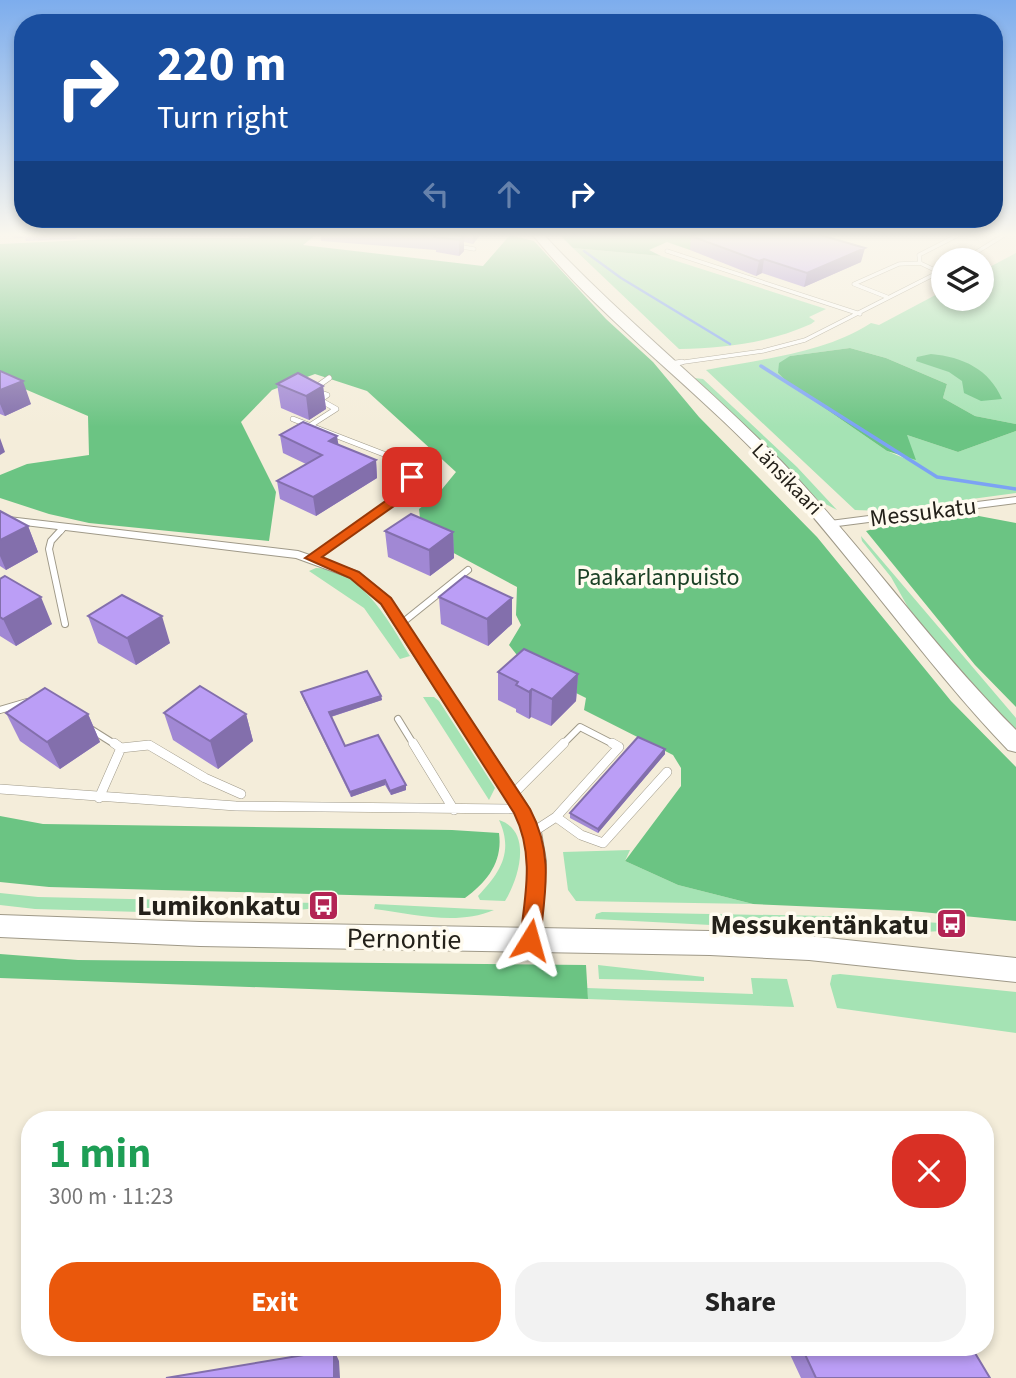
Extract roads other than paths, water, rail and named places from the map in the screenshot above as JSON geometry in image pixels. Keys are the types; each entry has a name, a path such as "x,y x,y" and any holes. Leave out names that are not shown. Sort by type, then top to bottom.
{"street":[{"name":"Länsikaari","path":"598,298 774,463 830,524 970,697 1016,744"},
{"name":"Messukatu","path":"830,524 1016,500"},
{"path":"0,519 312,558 355,575 371,586 402,623 533,832 538,861 530,940"},
{"name":"Pernontie","path":"0,926 200,934 710,943 809,948 1016,970"}],"lane":[{"path":"812,298 860,314"},
{"path":"670,365 783,347 805,340 860,314 885,298"},
{"path":"311,425 336,409 320,400 327,395 312,390 329,378"},
{"path":"293,419 394,458 406,466 412,477 407,491 312,558"},
{"path":"63,528 51,541 49,549 65,624"},
{"path":"402,623 468,570"},
{"path":"0,710 28,702 35,704"},
{"path":"398,719 454,810"},
{"path":"80,723 121,748 149,745 205,778 241,794"},
{"path":"512,795 580,727 619,747 556,817 533,832"},
{"path":"99,798 121,748"},
{"path":"556,817 581,835 603,843 667,772"},
{"path":"0,789 236,806 521,809"}],"waterway":[{"path":"655,298 730,344"},
{"path":"761,366 937,477 1016,489"}],"place":[{"name":"Lumikonkatu","path":"324,905"},
{"name":"Messukentänkatu","path":"952,924"}],"park label":[{"name":"Paakarlanpuisto","path":"658,577"}]}
